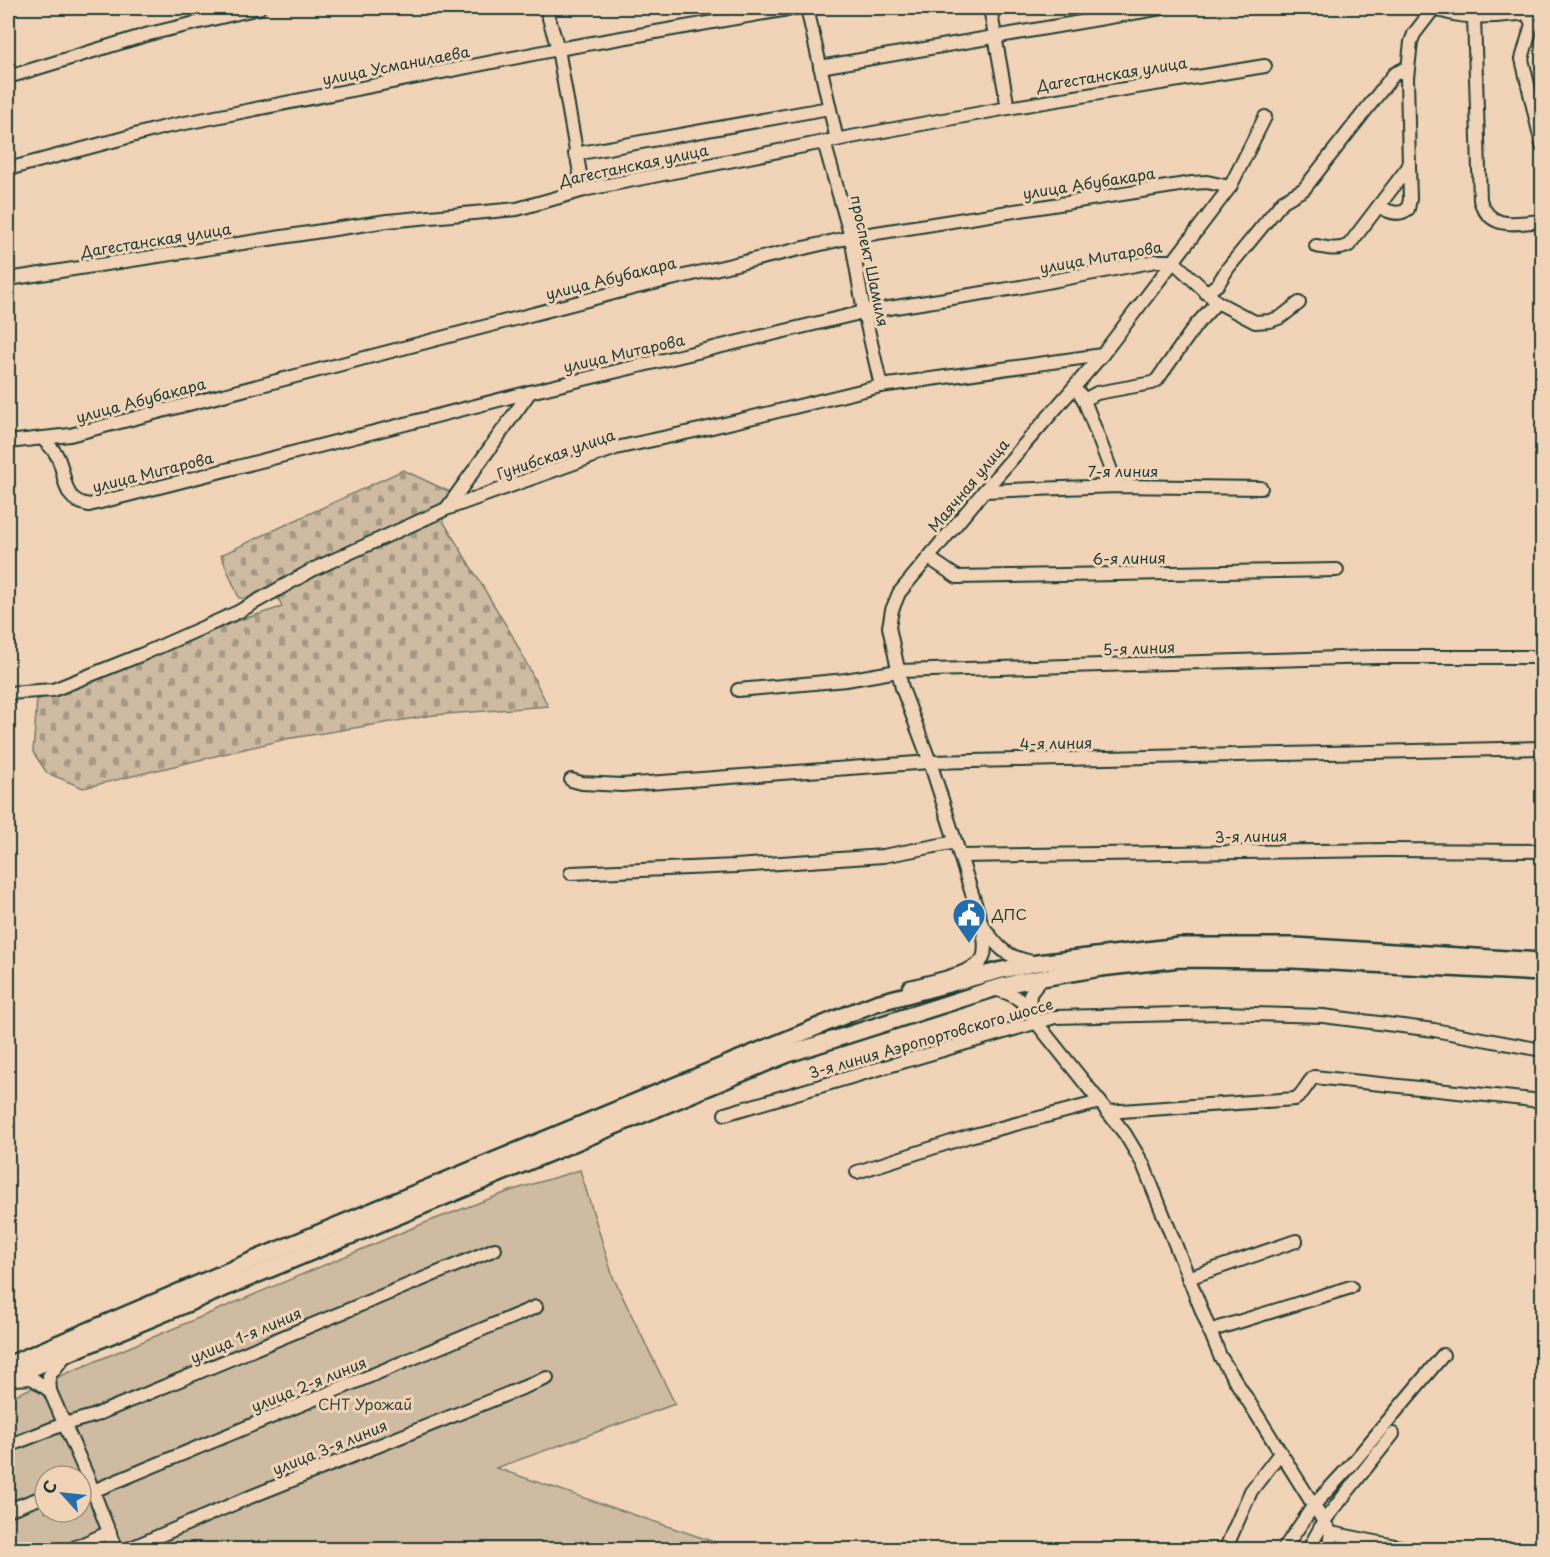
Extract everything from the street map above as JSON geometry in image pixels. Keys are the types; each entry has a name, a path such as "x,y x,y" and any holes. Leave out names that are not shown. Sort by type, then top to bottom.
{"main road":[{"path":"8,1365 267,1254 887,1000 1036,963 1180,946 1295,946 1542,960"},
{"path":"8,1379 788,1054 993,989 1101,968 1180,959 1269,959 1542,973"}],"street":[{"path":"8,77 149,33 259,8"},
{"path":"546,8 558,49 581,179 578,184 554,200"},
{"name":"улица Усманилаева","path":"8,169 165,127 558,49 794,8"},
{"path":"807,8 837,140"},
{"path":"990,8 1008,108"},
{"path":"820,67 1162,8"},
{"path":"1379,206 1393,213 1408,209 1410,199 1408,67 1411,42 1414,34 1434,8 1453,14 1474,16 1511,11 1542,12"},
{"path":"1527,13 1532,24 1523,52 1523,67 1542,145"},
{"path":"1474,16 1480,200 1484,212 1506,224 1542,221"},
{"name":"Дагестанская улица","path":"8,279 387,221 517,208 554,200 588,189 824,142 1008,108 1265,66"},
{"path":"1206,293 1218,284 1228,268 1283,201 1304,189 1394,74 1408,67"},
{"path":"575,154 829,108"},
{"name":"Маячная улица","path":"982,925 930,762 907,704 890,627 892,610 899,593 1102,355 1230,187 1265,117"},
{"name":"проспект Шамиля","path":"824,142 851,237 864,312 881,387"},
{"path":"1316,246 1332,249 1342,248 1349,244 1409,166"},
{"name":"улица Абубакара","path":"8,442 70,435 633,288 851,237 1192,183 1207,182 1230,187"},
{"name":"улица Митарова","path":"42,438 58,457 71,497 89,505 530,392 864,312 1022,287 1155,261 1173,261"},
{"path":"1173,261 1217,302 1255,322 1261,323 1281,317 1299,303"},
{"path":"1084,400 1097,393 1152,383 1196,325 1217,302"},
{"name":"Гунибская улица","path":"8,693 53,690 143,654 238,612 300,576 446,509 616,448 694,432 881,387 1102,355"},
{"path":"1073,387 1084,400 1117,486"},
{"path":"446,509 530,392"},
{"name":"7-я линия","path":"984,491 1117,486 1261,488"},
{"name":"6-я линия","path":"929,558 957,577 1337,570"},
{"name":"5-я линия","path":"738,690 846,680 898,671 1376,657 1542,657"},
{"name":"4-я линия","path":"571,780 582,783 622,785 930,762 1542,748"},
{"path":"571,873 736,866 883,856 956,842"},
{"name":"3-я линия","path":"960,856 1387,850 1542,851"},
{"path":"982,925 998,948 1021,960 1036,963"},
{"path":"854,1012 885,994 969,970 984,956 982,925"},
{"path":"1029,1009 1030,994 1042,978"},
{"path":"993,989 1007,992 1029,1009 1036,1022 1125,1134 1143,1164 1220,1356 1331,1533 1328,1550"},
{"name":"3-я линия Аэропортовского шоссе","path":"725,1114 1055,1017 1159,1014 1323,1016 1434,1030 1542,1050"},
{"path":"857,1172 970,1136 1104,1107 1295,1099 1300,1096 1308,1082 1314,1077 1542,1101"},
{"path":"1188,1278 1296,1241"},
{"name":"улица 1-я линия","path":"8,1446 64,1424 93,1416 495,1249"},
{"path":"1209,1331 1351,1287"},
{"name":"улица 2-я линия","path":"93,1491 536,1308"},
{"path":"72,1351 52,1370 49,1382 50,1391 79,1464"},
{"path":"1283,1550 1314,1505 1351,1465 1443,1354"},
{"path":"8,1379 32,1378 50,1391"},
{"name":"улица 3-я линия","path":"126,1550 261,1492 547,1378"},
{"path":"1308,1550 1324,1521 1393,1434"},
{"path":"1225,1550 1251,1491 1280,1452"},
{"path":"69,1550 113,1541 93,1491"},
{"path":"8,1510 33,1501"},
{"path":"1331,1533 1415,1550"}],"green space":[{"path":"403,470 450,492 443,521 512,635 548,706 434,715 286,739 83,788 47,773 33,752 37,700 217,627 282,607 279,599 239,598 221,555"},
{"name":"СНТ Урожай","path":"580,1170 613,1277 675,1404 496,1468 735,1549 8,1549 8,1398 422,1224 513,1190"}],"place":[{"name":"ДПС","path":"969,944"}]}
